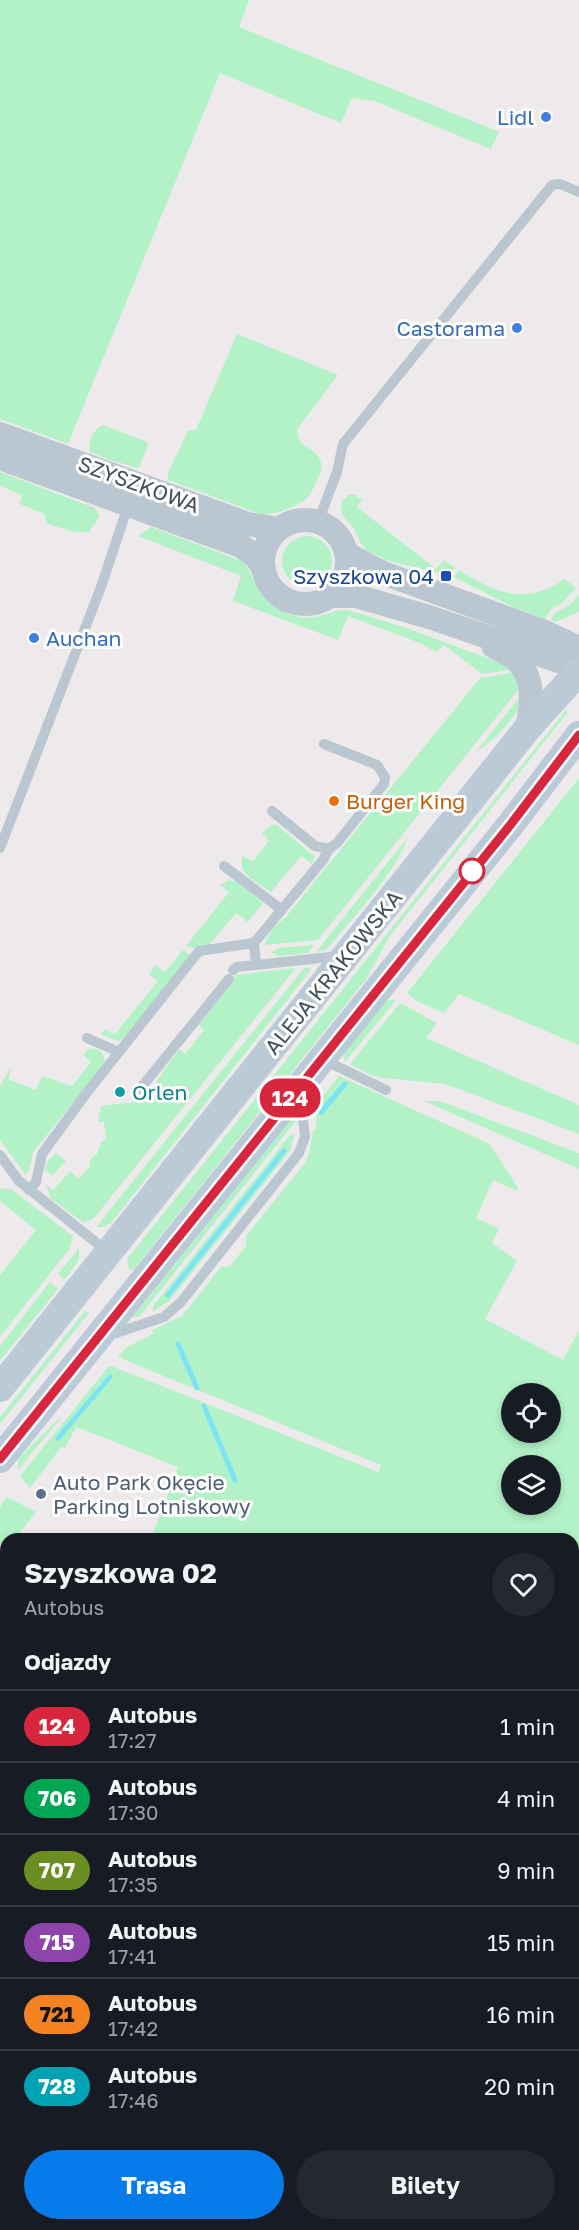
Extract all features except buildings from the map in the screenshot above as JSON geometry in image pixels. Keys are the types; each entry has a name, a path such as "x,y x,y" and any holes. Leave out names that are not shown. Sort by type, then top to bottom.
{"main road":[{"name":"ALEJA KRAKOWSKA","path":"0,1388 527,729 579,669"},
{"path":"0,1459 511,824 579,735"}],"street":[{"name":"SZYSZKOWA","path":"0,434 241,546 256,557 264,570"},
{"name":"SZYSZKOWA","path":"0,458 248,524 279,529"},
{"path":"330,596 343,582 346,573 347,554 337,535 318,522 298,521 279,529 266,548 264,570 273,589 290,601 311,604 330,596 356,596 527,649 579,669"},
{"path":"347,554 383,573 545,632 579,648"},
{"path":"465,630 515,659 524,670 532,697 527,729"}],"lane":[{"path":"318,522 337,472 343,444 552,185 560,184 579,192"},
{"path":"0,848 101,587 132,494"},
{"path":"29,1190 36,1182 42,1154 119,1052 146,1024 199,951 254,943 384,784 386,777 376,765 324,744"},
{"path":"272,811 315,846 329,849"},
{"path":"224,866 282,910"},
{"path":"254,943 256,965"},
{"path":"140,1089 237,968 346,955"},
{"path":"87,1038 119,1052"},
{"path":"321,1058 386,1090"},
{"path":"96,1340 164,1317 189,1293 299,1153 304,1137 299,1086"},
{"path":"85,1095 100,1094"},
{"path":"0,1155 3,1168 108,1252"}],"green space":[{"path":"0,0 249,0 239,27 499,132 491,149 374,101 352,98 341,123 220,73 68,444 0,419"},
{"path":"237,334 338,375 298,428 299,439 314,451 321,462 321,471 313,489 307,498 298,504 286,510 263,515 168,480 168,473 188,431 196,430"},
{"path":"103,425 147,442 148,446 139,468 90,452 92,436"},
{"path":"0,472 95,508 100,516 89,532 62,529 46,523 45,514 20,504 22,495 0,486"},
{"path":"349,495 355,495 362,500 357,507 436,569 444,560 455,568 450,576 389,561 367,551 343,516 342,501"},
{"path":"151,527 242,561 261,593 280,610 295,616 312,617 348,610 404,627 503,664 510,670 482,674 444,645 436,652 420,643 348,616 338,640 233,601 241,576 138,536"},
{"path":"307,536 325,543 332,561 325,579 307,586 289,579 282,561 289,543"},
{"path":"459,570 485,585 511,593 537,592 550,588 564,579 576,588 562,603 551,609 545,619 513,607 454,577"},
{"path":"579,594 579,612 555,622 551,620 555,613 571,604"},
{"path":"512,673 519,689 318,940 264,945 272,929 285,918 480,678"},
{"path":"524,692 518,711 499,734 475,753"},
{"path":"566,710 568,712 389,937 367,978 135,1268 129,1270 127,1259"},
{"path":"579,778 579,1045 459,994 444,1013 416,1001 407,993"},
{"path":"271,825 277,825 315,857 312,864 301,856 271,892 245,873 242,862 243,856 253,861 269,841 262,833"},
{"path":"408,837 394,866 374,894 330,946 316,952"},
{"path":"229,880 237,882 263,903 248,922 236,913 209,945 193,948 186,946 229,892 220,885"},
{"path":"314,945 308,953 280,956 271,953 278,948"},
{"path":"183,950 191,956 125,1037 118,1041 100,1034 105,1029 115,1034 158,981 149,974 156,965 165,972"},
{"path":"296,968 94,1218 84,1223 51,1199 46,1184 53,1190 70,1171 79,1179 90,1166 90,1160 97,1154 101,1142 106,1139 104,1122 98,1122 101,1106 143,1101 180,1049 185,1054 204,1030 199,1025 233,982 235,975"},
{"path":"304,968 311,969 310,971 111,1223 103,1227 96,1227"},
{"path":"396,1000 345,1062 344,1051 386,1001"},
{"path":"400,1003 437,1023 426,1038 579,1105 579,1134 445,1084 383,1078 371,1075 350,1064"},
{"path":"89,1048 100,1050 106,1062 33,1152 29,1171 25,1174 0,1140 0,1086 12,1066 8,1079 36,1090 42,1076 72,1086 91,1062 83,1055"},
{"path":"339,1076 490,1144 518,1188 517,1191 493,1180 476,1218 499,1229 492,1243 517,1261 485,1319 563,1360 579,1331 579,1533 153,1533 178,1467 76,1427 65,1448 61,1447 30,1488 20,1476 109,1366 378,1472 381,1465 118,1356 127,1347 153,1334 152,1330 182,1316 221,1267 230,1266 246,1246 246,1236 305,1163 313,1130 316,1129 317,1104"},
{"path":"424,1101 440,1101 579,1153 579,1169"},
{"path":"292,1118 295,1122 139,1317 133,1317"},
{"path":"295,1133 290,1151 169,1301 152,1312 154,1305 290,1135"},
{"path":"56,1153 66,1161 52,1176 45,1170 48,1161"},
{"path":"0,1188 12,1190 73,1236 70,1248 0,1337 0,1275 36,1230 0,1201"},
{"path":"79,1248 79,1260 65,1279 58,1274"},
{"path":"50,1282 58,1289 0,1361 0,1346"},
{"path":"85,1311 89,1313 0,1424 0,1417"},
{"path":"61,1418 18,1470 20,1457"},
{"path":"7,1497 36,1512 20,1533 0,1533 0,1507"}],"waterway":[{"path":"321,1112 345,1084"},
{"path":"168,1295 284,1151"},
{"path":"178,1344 197,1388"},
{"path":"58,1438 110,1377"},
{"path":"204,1406 235,1480"}],"bus line":[{"name":"124","path":"0,1459 511,824 579,735"}],"place":[{"name":"Lidl","path":"546,117"},
{"name":"Castorama","path":"517,328"},
{"name":"Szyszkowa 04","path":"446,576"},
{"name":"Auchan","path":"34,638"},
{"name":"Burger King","path":"334,801"},
{"name":"Orlen","path":"120,1092"},
{"name":"Auto Park Okęcie Parking Lotniskowy","path":"41,1494"}]}
